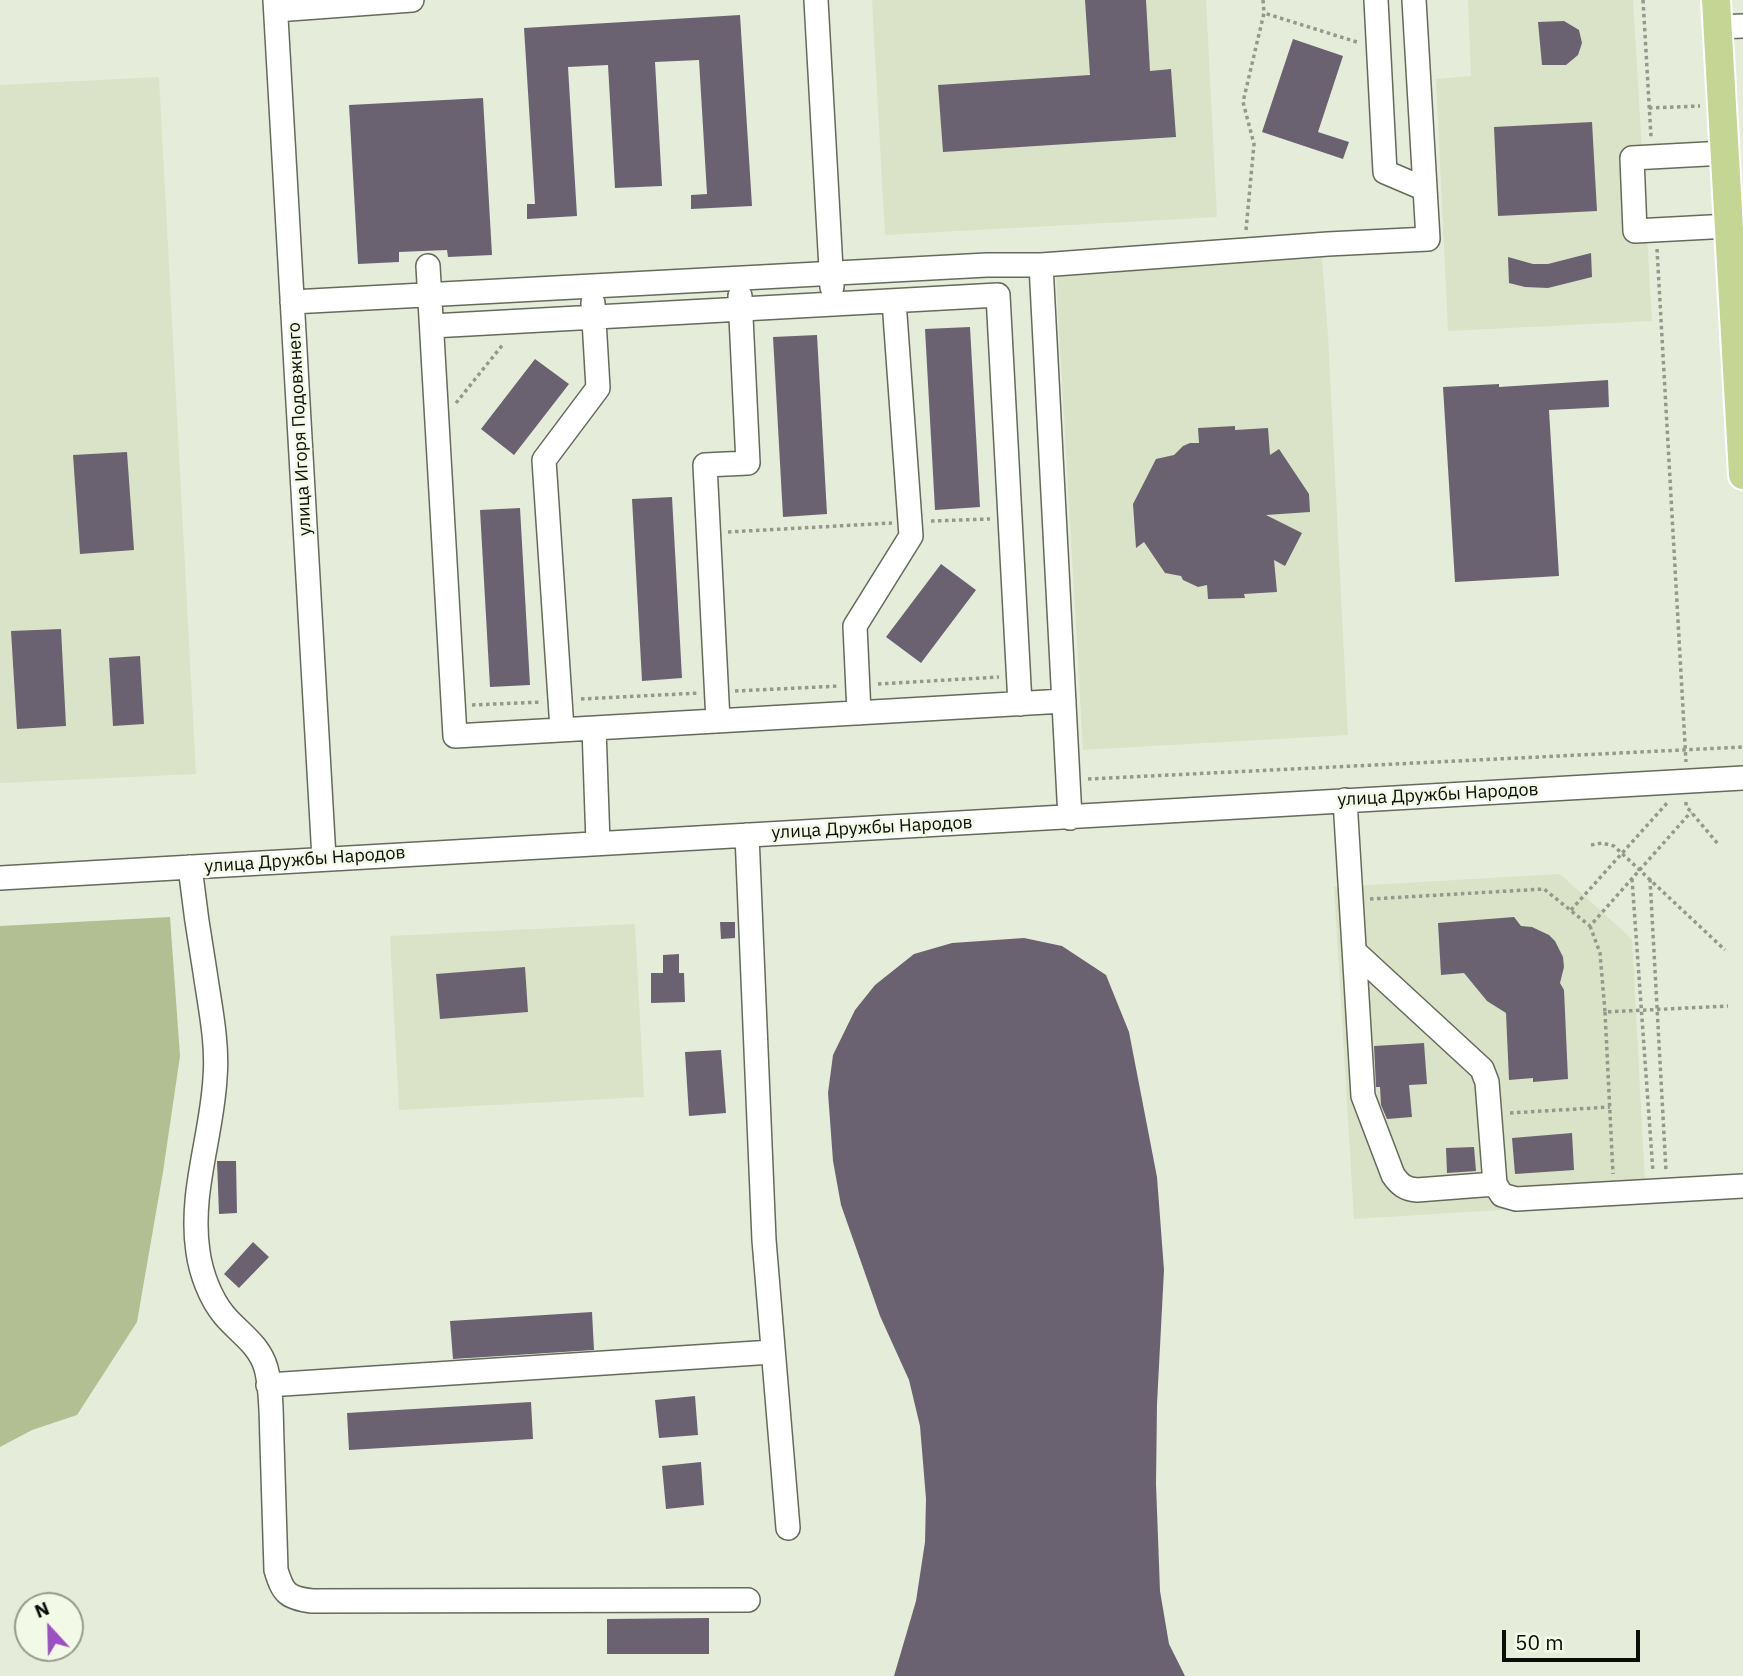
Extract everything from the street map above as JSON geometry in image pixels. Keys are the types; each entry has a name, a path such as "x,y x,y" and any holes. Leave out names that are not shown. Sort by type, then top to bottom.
{"main road":[{"path":"1726,18 1722,105 1729,226 1738,305 1743,475"}],"street":[{"path":"275,5 412,0"},
{"path":"816,0 833,304"},
{"path":"1376,0 1385,172 1425,189"},
{"path":"292,302 987,265 1041,265 1428,239 1414,0"},
{"name":"улица Игоря Подовжнего","path":"275,5 324,858"},
{"path":"1725,153 1632,158 1635,231 1729,226"},
{"path":"1041,265 1070,818"},
{"path":"428,266 454,736 1064,701"},
{"path":"718,721 705,465 748,463 739,278"},
{"path":"562,729 544,460 598,388 592,285"},
{"path":"432,326 998,295 1020,704"},
{"path":"859,713 855,626 911,537 894,301"},
{"path":"594,728 598,843"},
{"name":"улица Дружбы Народов","path":"0,878 1743,778"},
{"path":"1345,800 1363,1096 1393,1175 1400,1185 1417,1190 1495,1184"},
{"path":"747,835 758,1135 772,1352 788,1528"},
{"path":"190,867 211,1013 216,1076 197,1191 198,1253 208,1288 224,1315 246,1335 260,1354 266,1369 276,1570 281,1587 294,1599 312,1601 748,1600"},
{"path":"1354,952 1478,1063 1486,1074 1495,1184 1502,1195 1516,1199 1743,1186"},
{"path":"268,1385 772,1352"}],"path":[{"path":"1244,250 1254,144 1243,102 1264,13 1263,0"},
{"path":"1643,0 1653,158"},
{"path":"1264,13 1378,48"},
{"path":"1649,107 1722,105"},
{"path":"1656,231 1686,806 1718,844"},
{"path":"437,426 522,321"},
{"path":"709,533 1010,517"},
{"path":"453,706 1018,676"},
{"path":"1068,780 1743,747"},
{"path":"1570,910 1670,800"},
{"path":"1590,926 1691,812"},
{"path":"1591,845 1602,843 1614,846 1725,950"},
{"path":"1632,878 1660,1191"},
{"path":"1650,879 1657,1009 1660,1191"},
{"path":"1351,901 1544,889 1590,926 1600,953 1614,1194"},
{"path":"1605,1012 1728,1006"},
{"path":"1489,1114 1609,1107"}],"shaded area":[{"path":"872,0 1206,0 1217,217 885,235"},
{"path":"1468,0 1633,0 1652,321 1448,331 1436,79 1471,76"},
{"path":"159,77 196,774 0,783 0,85"},
{"path":"1322,258 1348,735 1083,750 1056,276"},
{"path":"1560,874 1632,939 1646,1201 1354,1219 1334,887"},
{"path":"635,924 644,1097 399,1110 390,936"}],"green space":[{"path":"170,917 180,1056 137,1322 77,1415 32,1430 0,1447 0,926"}],"building":[{"path":"1085,0 1146,0 1150,71 1171,69 1176,137 943,152 938,85 1090,75"},
{"path":"740,15 752,206 691,209 691,195 707,194 699,60 655,62 662,186 615,188 608,65 568,67 577,216 527,219 527,204 535,204 524,28"},
{"path":"1564,21 1579,30 1582,43 1578,55 1566,65 1542,65 1538,22"},
{"path":"1293,39 1343,56 1318,132 1349,142 1343,159 1262,132"},
{"path":"483,98 492,255 448,257 447,250 399,252 399,262 358,264 349,105"},
{"path":"1592,122 1597,211 1498,216 1494,127"},
{"path":"1591,253 1592,277 1548,288 1509,283 1508,257 1533,264 1548,264"},
{"path":"970,327 980,507 935,510 925,329"},
{"path":"817,335 827,514 783,517 773,337"},
{"path":"535,359 569,384 514,455 481,429"},
{"path":"1608,380 1609,407 1549,410 1559,576 1455,582 1443,387 1499,384 1499,387"},
{"path":"1235,426 1235,430 1268,428 1270,455 1279,449 1309,494 1310,512 1266,515 1302,533 1285,566 1274,560 1277,592 1244,594 1245,598 1208,599 1207,585 1198,587 1183,580 1181,576 1165,573 1144,542 1136,548 1133,504 1156,459 1174,455 1190,443 1199,443 1198,428"},
{"path":"127,452 134,550 80,554 73,455"},
{"path":"672,497 682,678 642,681 632,499"},
{"path":"520,508 530,685 490,687 480,510"},
{"path":"941,564 976,590 921,663 886,637"},
{"path":"61,629 66,726 17,729 11,631"},
{"path":"140,656 144,724 113,726 109,658"},
{"path":"1514,917 1521,926 1532,927 1549,935 1563,957 1564,967 1560,983 1564,990 1568,1079 1533,1082 1533,1078 1509,1080 1506,1013 1487,1001 1464,973 1441,975 1438,923"},
{"path":"720,922 735,922 735,938 721,939"},
{"path":"1024,938 1062,946 1106,975 1129,1032 1157,1177 1164,1270 1156,1484 1160,1591 1169,1644 1185,1676 894,1676 916,1601 925,1542 926,1499 920,1426 909,1380 880,1316 841,1205 833,1161 828,1093 833,1055 855,1010 875,985 914,954 952,943"},
{"path":"679,954 679,973 684,973 685,1002 651,1003 651,973 663,973 663,955"},
{"path":"525,967 528,1012 440,1019 436,974"},
{"path":"1424,1043 1427,1084 1409,1085 1412,1117 1387,1119 1381,1105 1380,1087 1376,1087 1374,1046"},
{"path":"721,1050 726,1113 689,1116 685,1052"},
{"path":"1572,1133 1574,1170 1515,1174 1512,1138"},
{"path":"1474,1147 1476,1171 1447,1173 1446,1148"},
{"path":"217,1161 236,1161 237,1213 219,1214"},
{"path":"253,1242 269,1257 239,1288 224,1274"},
{"path":"592,1312 594,1350 453,1359 450,1321"},
{"path":"695,1396 698,1435 659,1438 655,1400"},
{"path":"531,1402 533,1439 349,1450 347,1413"},
{"path":"701,1462 704,1505 666,1509 662,1466"},
{"path":"709,1618 709,1654 607,1654 607,1619"}]}
